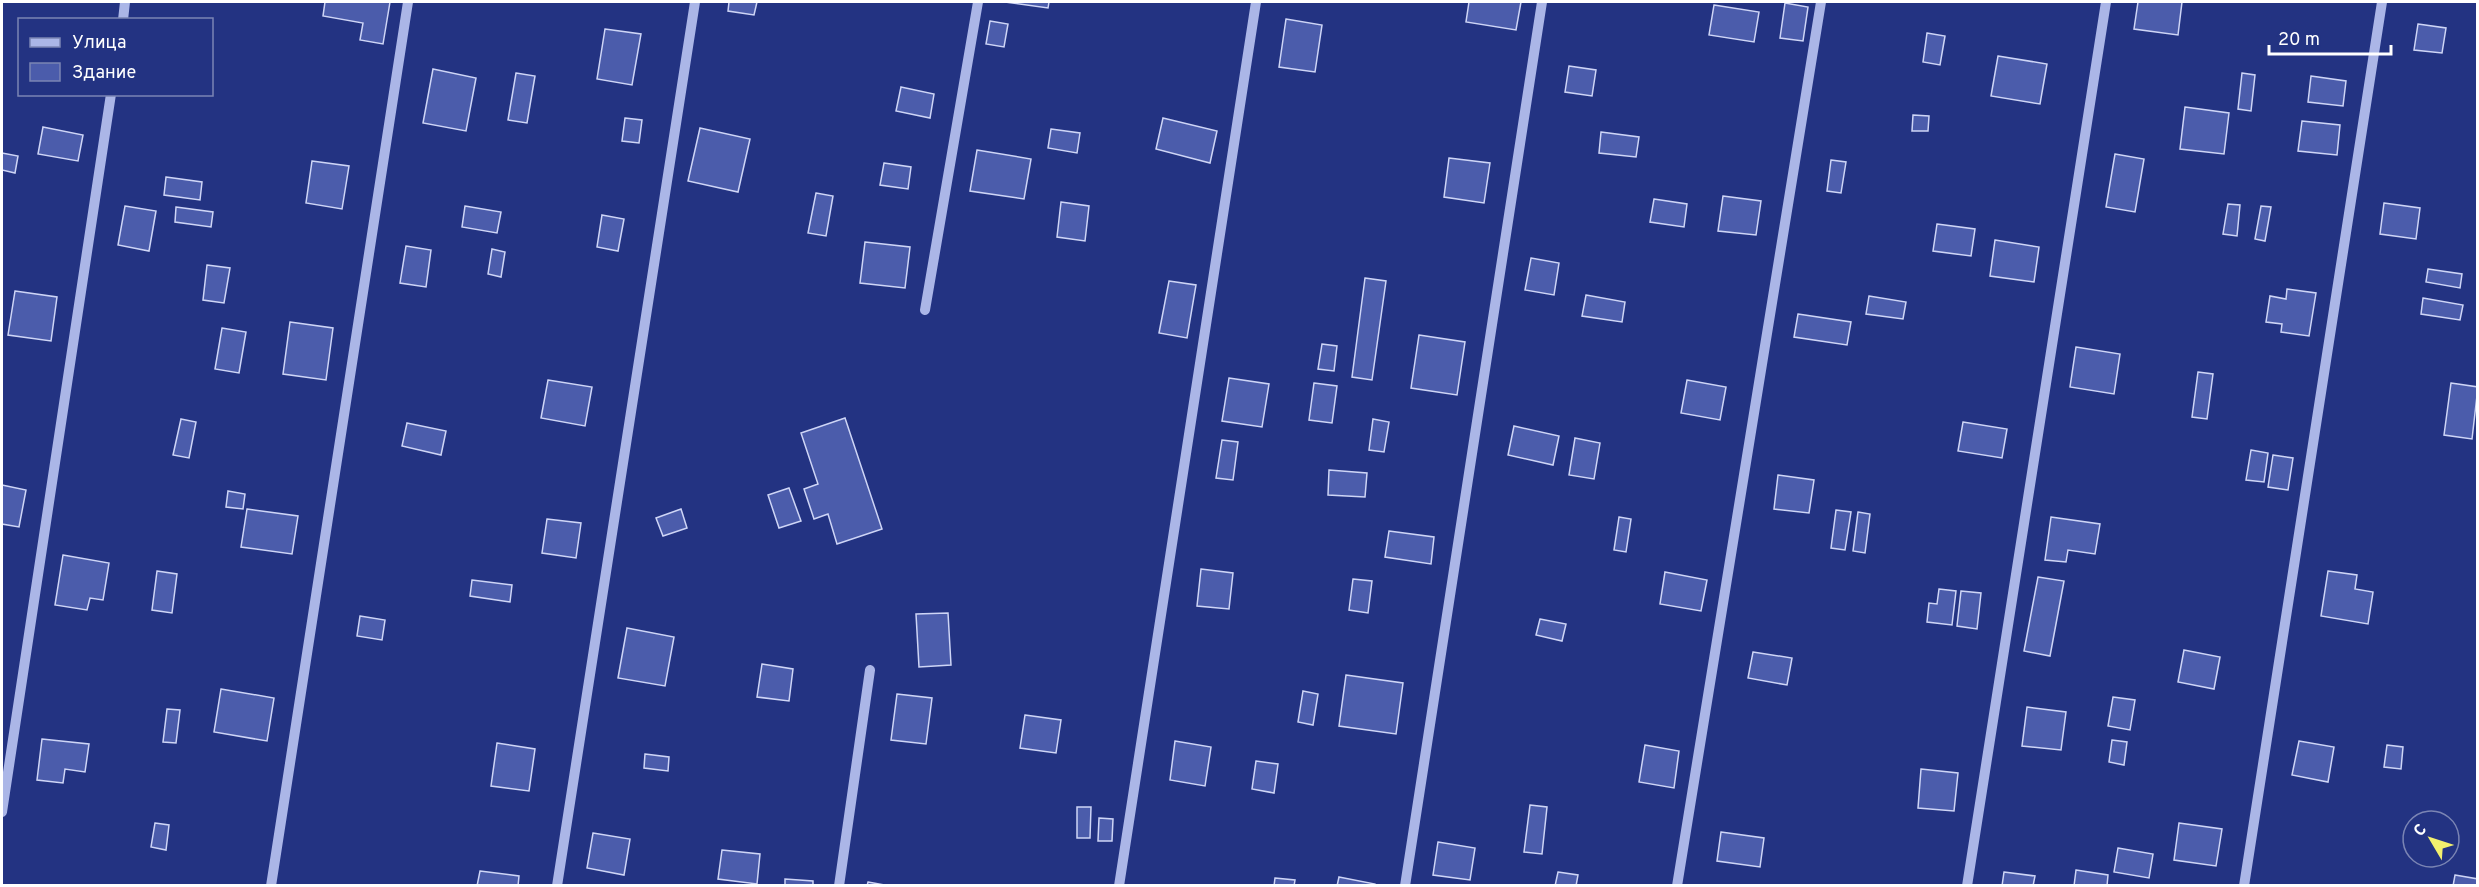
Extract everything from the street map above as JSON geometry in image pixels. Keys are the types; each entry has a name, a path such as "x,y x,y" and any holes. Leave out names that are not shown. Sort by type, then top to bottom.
{"lane":[{"path":"123,18 125,2"},
{"path":"271,885 408,2"},
{"path":"557,885 695,2"},
{"path":"925,310 978,2"},
{"path":"1119,885 1256,2"},
{"path":"1405,885 1542,2"},
{"path":"1677,885 1821,2"},
{"path":"1967,885 2106,2"},
{"path":"2244,885 2382,2"},
{"path":"2,812 111,96"},
{"path":"839,885 870,670"}],"building":[{"path":"325,2 390,2 383,44 360,40 363,23 323,16"},
{"path":"729,2 757,2 754,15 728,11"},
{"path":"1005,2 1049,2 1048,8"},
{"path":"1469,2 1521,2 1516,30 1466,22"},
{"path":"2138,2 2182,2 2178,35 2134,29"},
{"path":"1785,3 1808,7 1803,41 1780,38"},
{"path":"1714,5 1759,12 1754,42 1709,35"},
{"path":"1286,19 1322,25 1315,72 1279,67"},
{"path":"990,21 1008,24 1004,47 986,44"},
{"path":"2418,24 2446,28 2442,53 2414,50"},
{"path":"605,29 641,34 632,85 597,79"},
{"path":"1927,33 1945,36 1940,65 1923,62"},
{"path":"1998,56 2047,64 2040,104 1991,96"},
{"path":"1569,66 1596,70 1592,96 1565,92"},
{"path":"433,69 476,78 466,131 423,123"},
{"path":"516,73 535,76 527,123 508,120"},
{"path":"2242,73 2255,75 2251,111 2238,109"},
{"path":"2311,76 2346,81 2343,106 2308,102"},
{"path":"901,87 934,94 930,118 896,111"},
{"path":"2185,107 2229,113 2224,154 2180,149"},
{"path":"1913,115 1929,116 1928,131 1912,131"},
{"path":"625,118 642,120 639,143 622,141"},
{"path":"1163,118 1217,131 1210,163 1156,149"},
{"path":"2302,121 2340,125 2337,155 2298,151"},
{"path":"43,127 83,135 78,161 38,154"},
{"path":"700,128 750,139 738,192 688,181"},
{"path":"1051,129 1080,133 1077,153 1048,148"},
{"path":"1601,132 1639,137 1636,157 1599,153"},
{"path":"977,150 1031,159 1024,199 970,191"},
{"path":"2,153 18,156 15,173 2,170"},
{"path":"2115,154 2144,159 2135,212 2106,207"},
{"path":"1449,158 1490,163 1484,203 1444,197"},
{"path":"1831,160 1846,162 1841,193 1827,191"},
{"path":"312,161 349,166 342,209 306,203"},
{"path":"884,163 911,167 908,189 880,185"},
{"path":"166,177 202,182 200,200 164,195"},
{"path":"816,193 833,196 826,236 808,233"},
{"path":"1723,196 1761,201 1756,235 1718,231"},
{"path":"1654,199 1687,204 1684,227 1650,222"},
{"path":"1061,202 1089,206 1085,241 1057,237"},
{"path":"2384,203 2420,208 2416,239 2380,234"},
{"path":"2228,204 2240,205 2237,236 2223,234"},
{"path":"125,206 156,211 149,251 118,245"},
{"path":"465,206 501,212 497,233 462,227"},
{"path":"2261,206 2271,207 2265,241 2255,239"},
{"path":"176,207 213,212 211,227 175,222"},
{"path":"602,215 624,219 618,251 597,247"},
{"path":"1937,224 1975,229 1971,256 1933,251"},
{"path":"1995,240 2039,247 2034,282 1990,276"},
{"path":"865,242 910,247 905,288 860,283"},
{"path":"406,246 431,250 426,287 400,283"},
{"path":"492,249 505,252 501,277 488,274"},
{"path":"1531,258 1559,263 1554,295 1525,290"},
{"path":"207,265 230,268 224,303 203,300"},
{"path":"2428,269 2462,274 2460,288 2426,282"},
{"path":"1365,278 1386,281 1372,380 1352,377"},
{"path":"1169,281 1196,285 1187,338 1159,333"},
{"path":"2287,289 2316,293 2309,336 2281,332 2282,324 2266,322 2270,296 2286,299"},
{"path":"15,291 57,297 51,341 8,335"},
{"path":"1586,295 1625,302 1622,322 1582,316"},
{"path":"1869,296 1906,302 1903,319 1866,314"},
{"path":"2423,298 2463,305 2460,320 2421,314"},
{"path":"1798,314 1851,322 1847,345 1794,337"},
{"path":"290,322 333,328 326,380 283,374"},
{"path":"222,328 246,332 239,373 215,369"},
{"path":"1419,335 1465,342 1457,395 1411,388"},
{"path":"1322,344 1337,346 1334,371 1318,369"},
{"path":"2076,347 2120,354 2114,394 2070,387"},
{"path":"2198,372 2213,374 2207,419 2192,417"},
{"path":"1229,378 1269,384 1262,427 1222,421"},
{"path":"548,380 592,387 585,426 541,418"},
{"path":"1687,380 1726,387 1720,420 1681,413"},
{"path":"1314,383 1337,386 1332,423 1309,420"},
{"path":"2451,383 2478,387 2472,439 2444,435"},
{"path":"845,418 882,529 837,544 828,514 814,519 804,489 818,484 801,433"},
{"path":"181,419 196,422 189,458 173,455"},
{"path":"1373,419 1389,422 1384,452 1369,450"},
{"path":"1963,422 2007,429 2002,458 1958,451"},
{"path":"407,423 446,431 441,455 402,446"},
{"path":"1514,426 1559,436 1553,465 1508,455"},
{"path":"1575,438 1600,443 1594,479 1569,475"},
{"path":"1222,440 1238,442 1233,480 1216,478"},
{"path":"2251,450 2268,453 2264,482 2246,480"},
{"path":"2273,455 2293,458 2288,490 2268,487"},
{"path":"1329,470 1367,473 1365,497 1328,495"},
{"path":"1778,475 1814,480 1809,513 1774,509"},
{"path":"2,485 26,490 19,527 2,524"},
{"path":"789,488 801,521 779,528 768,495"},
{"path":"228,491 245,494 243,509 226,507"},
{"path":"247,509 298,516 292,554 241,547"},
{"path":"681,509 687,528 663,536 656,518"},
{"path":"1836,510 1851,512 1845,550 1831,548"},
{"path":"1858,512 1870,514 1865,553 1853,551"},
{"path":"1619,517 1631,519 1626,552 1614,550"},
{"path":"2051,517 2100,524 2095,554 2068,550 2066,562 2045,560"},
{"path":"547,519 581,523 576,558 542,553"},
{"path":"1389,531 1434,537 1431,564 1385,557"},
{"path":"63,555 109,563 103,600 90,598 87,610 55,605"},
{"path":"1201,569 1233,573 1229,609 1197,606"},
{"path":"157,571 177,574 172,613 152,610"},
{"path":"2328,571 2357,575 2355,589 2373,592 2368,624 2321,616"},
{"path":"1665,572 1707,580 1701,611 1660,604"},
{"path":"2038,577 2064,581 2050,656 2024,651"},
{"path":"1353,579 1372,581 1368,613 1349,610"},
{"path":"472,580 512,585 510,602 470,596"},
{"path":"1939,589 1956,591 1952,625 1927,622 1929,603 1937,604"},
{"path":"1961,591 1981,593 1977,629 1957,626"},
{"path":"948,613 951,665 919,667 916,614"},
{"path":"360,616 385,620 382,640 357,636"},
{"path":"1540,619 1566,624 1562,641 1536,635"},
{"path":"627,628 674,637 665,686 618,678"},
{"path":"2184,650 2220,657 2214,689 2178,682"},
{"path":"1753,652 1792,658 1787,685 1748,678"},
{"path":"762,664 793,669 789,701 757,697"},
{"path":"1346,675 1403,683 1396,734 1339,726"},
{"path":"221,689 274,698 267,741 214,732"},
{"path":"1303,691 1318,694 1313,725 1298,722"},
{"path":"897,694 932,698 926,744 891,740"},
{"path":"2113,697 2135,700 2130,730 2108,726"},
{"path":"2027,707 2066,712 2061,750 2022,746"},
{"path":"167,709 180,710 176,743 163,742"},
{"path":"1025,715 1061,720 1056,753 1020,748"},
{"path":"42,739 89,744 85,772 65,769 63,783 37,780"},
{"path":"2112,740 2127,742 2124,765 2109,762"},
{"path":"1175,741 1211,747 1205,786 1170,780"},
{"path":"2299,741 2334,747 2328,782 2292,775"},
{"path":"497,743 535,749 529,791 491,786"},
{"path":"1645,745 1679,751 1674,788 1639,782"},
{"path":"2387,745 2403,747 2401,769 2384,767"},
{"path":"645,754 669,757 668,771 644,768"},
{"path":"1256,761 1278,764 1274,793 1252,789"},
{"path":"1921,769 1958,773 1954,811 1918,808"},
{"path":"1530,805 1547,807 1542,854 1524,852"},
{"path":"1077,807 1091,807 1090,838 1077,838"},
{"path":"1099,818 1113,819 1112,841 1098,841"},
{"path":"155,823 169,825 166,850 151,847"},
{"path":"2179,823 2222,829 2216,866 2174,860"},
{"path":"1721,832 1764,838 1760,867 1717,861"},
{"path":"593,833 630,839 624,875 587,868"},
{"path":"1438,842 1475,848 1470,880 1433,875"},
{"path":"2118,848 2153,854 2149,878 2114,872"},
{"path":"722,850 760,854 757,884 718,879"},
{"path":"2076,870 2108,875 2107,886 2074,886"},
{"path":"480,871 519,876 518,886 477,886"},
{"path":"1558,872 1578,875 1576,886 1555,886"},
{"path":"2004,872 2035,876 2033,886 2002,886"},
{"path":"2455,875 2478,879 2478,886 2453,886"},
{"path":"1339,877 1375,884 1375,886 1337,886"},
{"path":"1275,878 1295,880 1294,886 1274,886"},
{"path":"785,879 813,881 813,886 785,886"},
{"path":"868,882 890,886 867,886"}]}
